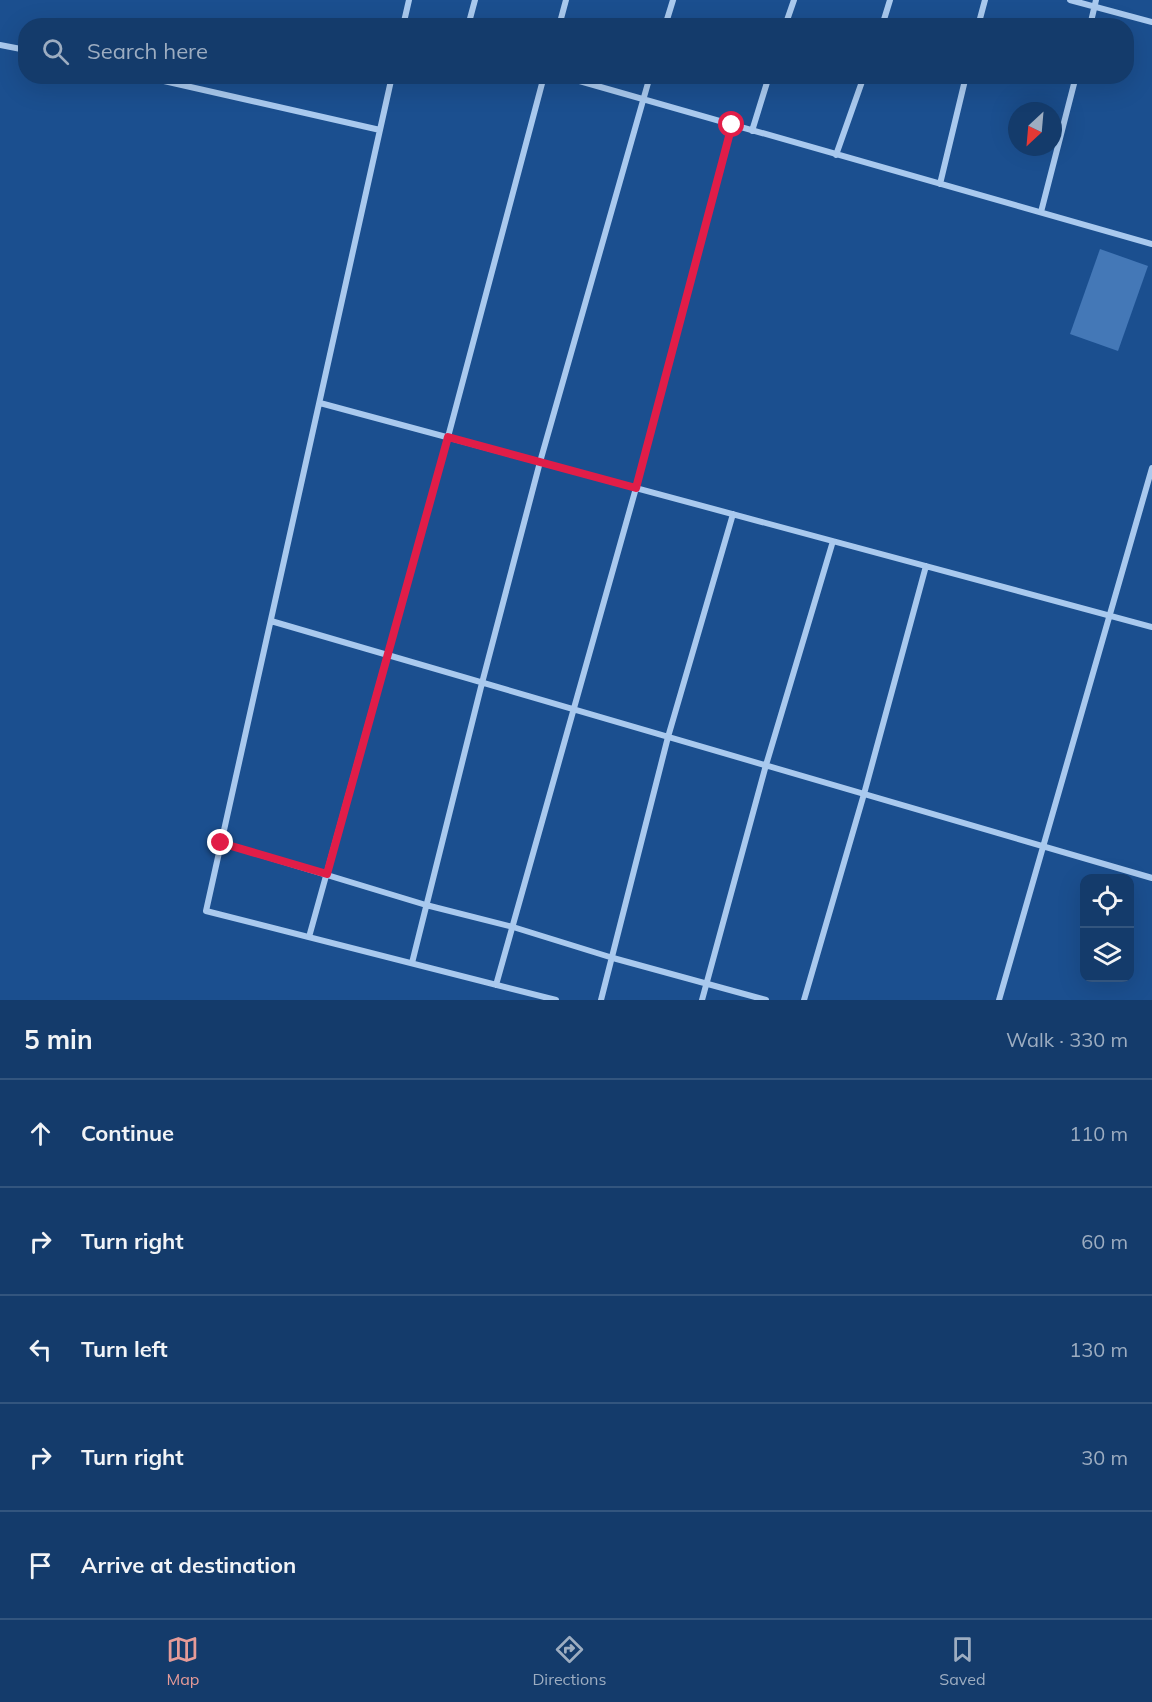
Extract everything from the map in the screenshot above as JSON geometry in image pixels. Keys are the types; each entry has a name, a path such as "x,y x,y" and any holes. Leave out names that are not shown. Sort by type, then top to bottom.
{"street":[{"path":"405,18 409,0"},
{"path":"470,18 475,0"},
{"path":"561,18 566,0"},
{"path":"667,18 673,0"},
{"path":"788,18 794,0"},
{"path":"885,18 891,0"},
{"path":"980,18 985,0"},
{"path":"1070,0 1095,3 1152,22"},
{"path":"1092,18 1095,3"},
{"path":"0,45 18,48"},
{"path":"176,84 380,130"},
{"path":"390,84 206,911 556,1000"},
{"path":"309,937 448,437 542,84"},
{"path":"590,84 1152,244"},
{"path":"412,963 540,462 648,84"},
{"path":"752,130 766,84"},
{"path":"836,155 861,84"},
{"path":"940,184 964,84"},
{"path":"1041,212 1074,84"},
{"path":"496,985 636,488 732,125"},
{"path":"320,403 1152,627"},
{"path":"999,1000 1152,468"},
{"path":"601,1000 668,737 733,514"},
{"path":"702,1000 766,765 833,541"},
{"path":"804,1000 864,794 926,566"},
{"path":"271,621 1152,878"},
{"path":"221,843 426,905 513,927 613,958 766,1000"}],"building":[{"path":"1100,249 1148,266 1118,351 1070,334"}],"route":[{"path":"221,843 327,874 448,437 636,488 732,125"}]}
